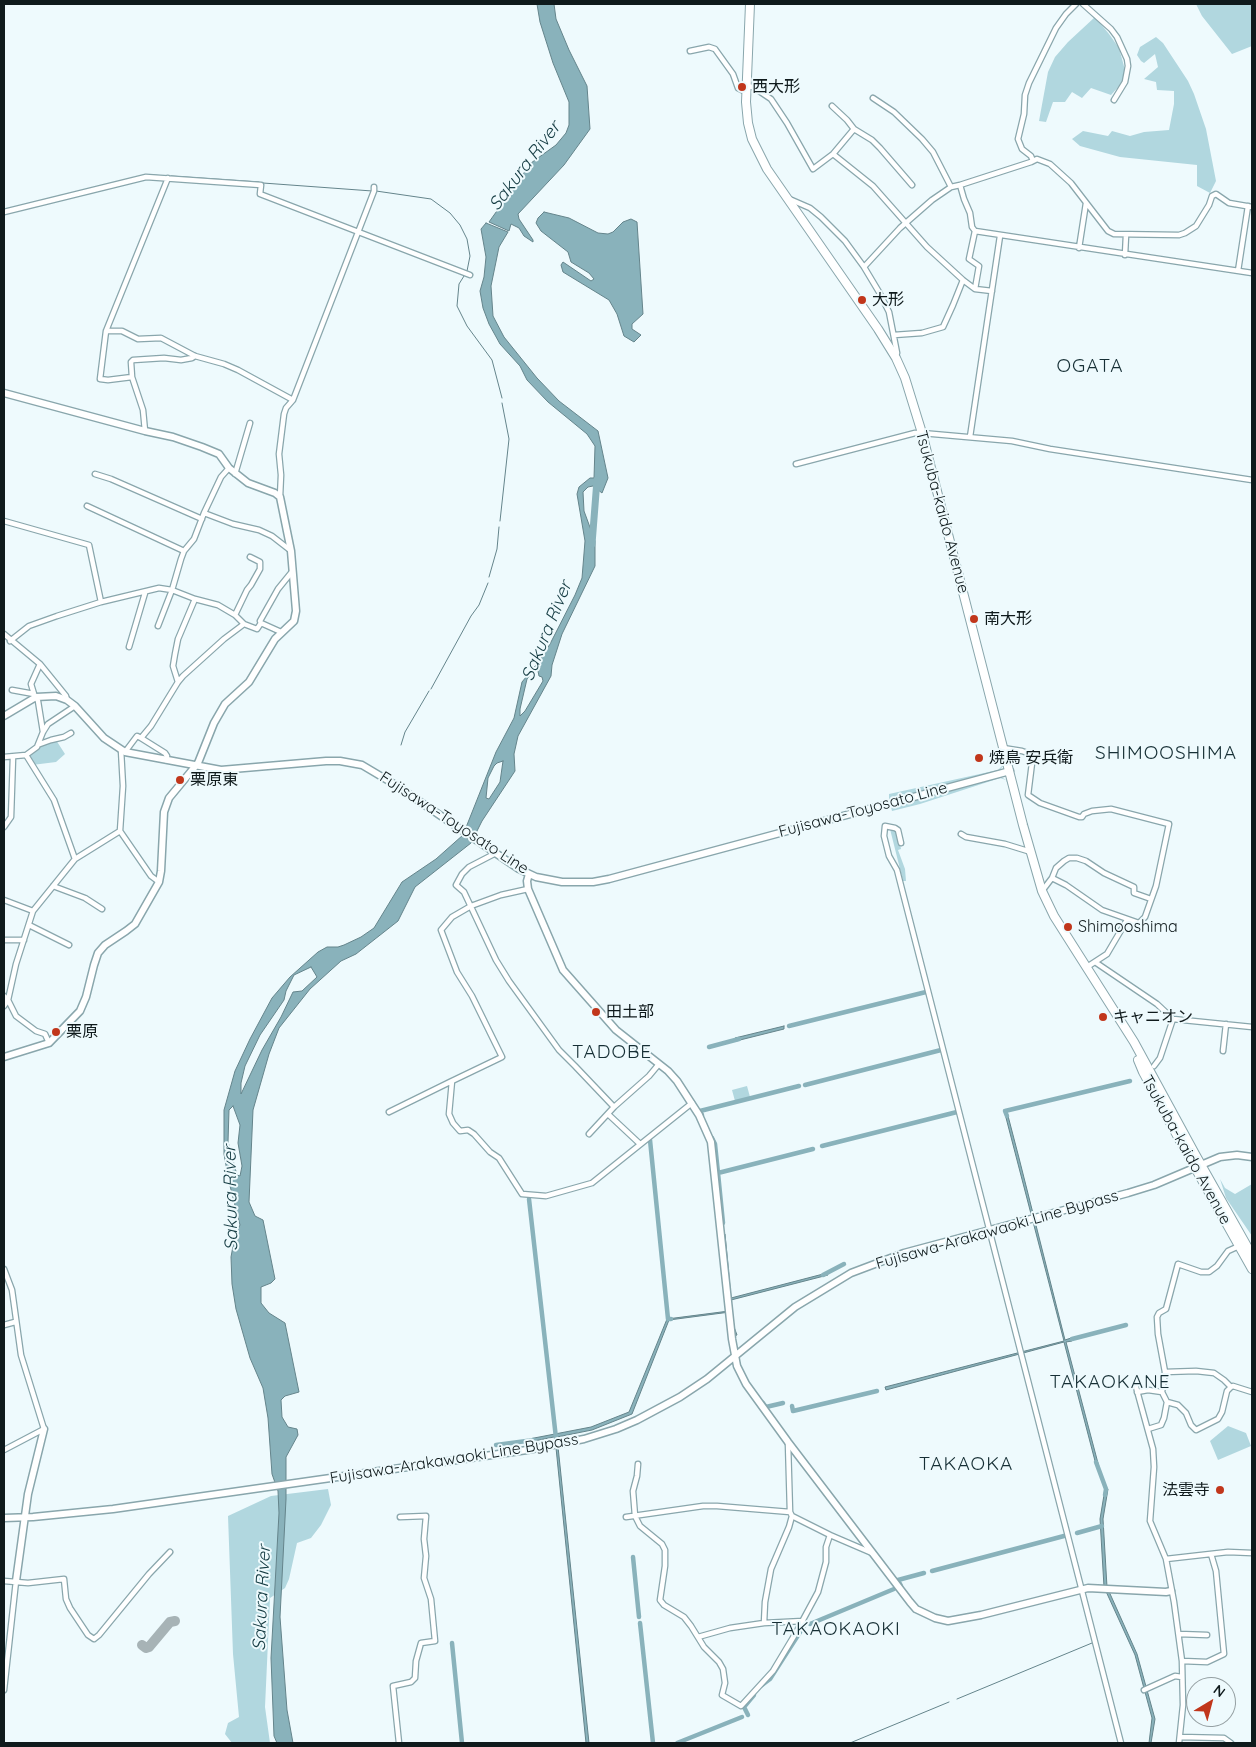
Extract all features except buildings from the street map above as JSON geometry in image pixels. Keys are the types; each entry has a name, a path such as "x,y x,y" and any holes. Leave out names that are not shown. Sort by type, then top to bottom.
{"highway":[{"name":"Tsukuba-kaido Avenue","path":"750,4 746,111 752,139 767,169 878,329 896,358 911,394 1042,891 1054,916 1134,1042 1252,1269"},
{"name":"Tsukuba-kaido Avenue","path":"1198,1166 1252,1255"}],"main road":[{"path":"4,393 173,437 216,452 222,456 234,474 280,497 291,550 296,617 281,632 266,652 249,682 225,704 214,723 196,766 172,793 164,812 159,882 135,924 105,945 98,953 86,997 80,1011 48,1043 4,1056"},
{"path":"4,716 35,696 49,696 68,700"},
{"name":"Fujisawa-Toyosato Line","path":"68,700 104,738 123,751 221,770 340,760 368,768 529,874 546,880 562,882 593,882 1010,771"},
{"path":"529,874 527,881 528,889 558,960 567,976 616,1030 677,1081 692,1102 711,1142 728,1308 738,1370 788,1442 916,1609 940,1620 958,1620 1088,1588 1172,1591"},
{"name":"Fujisawa-Arakawaoki Line Bypass","path":"4,1518 113,1509 555,1445 584,1439 616,1429 680,1397 707,1379 795,1307 851,1273 904,1253 1154,1185 1228,1155 1252,1157"},
{"path":"16,1581 28,1494 44,1429"}],"street":[{"path":"1033,161 1031,156 1022,149 1018,139 1024,114 1025,95 1056,28 1076,4"},
{"path":"1083,4 1111,29 1117,37 1127,59 1128,66 1125,82 1114,100"},
{"path":"690,51 709,47 715,49 732,74 738,88 748,88 771,100 813,169 833,154 854,129"},
{"path":"873,98 894,112 922,139 933,152 951,186"},
{"path":"832,106 854,129 872,140 912,185"},
{"path":"833,154 873,186 927,247 963,280 975,288 992,291"},
{"path":"864,267 905,224 951,186 960,185 1040,159 1059,171 1071,183 1111,233 1126,235 1185,234 1196,226 1209,205 1212,196 1216,194 1229,203 1250,207 1238,271"},
{"path":"4,212 146,177 261,185 260,194 470,275"},
{"path":"132,377 100,379 106,331 168,178"},
{"path":"960,185 974,231 969,259 979,266 975,288"},
{"path":"280,497 280,436 286,408 293,400 359,232 374,187"},
{"name":"Tsukuba-kaido Avenue","path":"787,198 810,208 821,217 845,241 864,267 886,303 894,334 896,358"},
{"path":"1079,248 1086,203"},
{"path":"974,231 1252,273"},
{"path":"1125,255 1126,235"},
{"path":"970,437 1000,236"},
{"path":"894,334 922,333 942,327 963,280"},
{"path":"106,331 122,331 138,339 161,338 195,356 224,364 293,400"},
{"path":"145,431 143,410 132,377 130,364 132,360 164,358 181,360 195,356"},
{"path":"234,474 250,423"},
{"path":"796,464 915,433 922,433 1012,441 1050,449 1252,480"},
{"path":"158,626 184,551 194,539 221,477 229,468"},
{"path":"95,474 112,479 202,519"},
{"path":"87,506 184,551"},
{"path":"204,513 234,524 260,530 291,550"},
{"path":"4,521 89,545 101,602"},
{"path":"235,615 260,569 260,562 250,557"},
{"path":"10,641 29,626 101,602 159,588 172,590 218,605 235,615 244,624 257,629 278,589 290,573 293,573"},
{"path":"129,647 145,592"},
{"path":"178,682 173,666 178,638 195,599"},
{"path":"261,623 281,632"},
{"path":"141,738 152,726 178,682 224,639 244,624"},
{"path":"4,634 10,641 40,664 68,700"},
{"path":"40,664 31,684 38,700 43,732"},
{"path":"12,690 35,696"},
{"path":"39,744 48,724 75,706"},
{"path":"4,757 26,755 39,744 64,737 71,733"},
{"path":"159,882 151,876 120,831 123,751 136,736 165,753 167,756 166,760"},
{"path":"1003,748 1033,755 1028,795 1040,804 1079,817 1092,811 1111,809 1169,824 1158,878 1145,917 1139,923 1102,910 1066,885 1052,878"},
{"path":"26,755 54,800 75,859"},
{"path":"4,827 11,817 13,757"},
{"path":"901,843 898,830 885,826 884,836 889,856 897,870 1121,1743"},
{"path":"4,1006 33,911 75,859 120,831"},
{"path":"961,834 966,837 1005,844 1031,852"},
{"path":"494,852 469,867 462,874 456,885 464,892 496,960 509,981 559,1050 614,1108"},
{"path":"1042,891 1052,878 1056,868 1069,858 1077,858 1086,861 1104,873 1134,888 1134,893 1151,899"},
{"path":"53,886 85,898 102,909"},
{"path":"390,1112 502,1057 472,996 457,972 441,930 452,917 471,906 501,894 528,889"},
{"path":"4,900 33,911"},
{"path":"1087,967 1107,954 1128,920"},
{"path":"29,925 69,945"},
{"path":"4,940 24,940"},
{"path":"1095,962 1157,1004 1173,1019 1252,1027"},
{"path":"6,998 16,1016 36,1031 45,1034 48,1043"},
{"path":"1154,1066 1160,1058 1173,1019"},
{"path":"1223,1051 1226,1024"},
{"path":"589,1134 659,1064"},
{"path":"452,1081 449,1114 453,1123 460,1131 468,1130 474,1134 490,1152 499,1158 522,1194 546,1196 592,1183 692,1102"},
{"path":"609,1115 640,1144"},
{"path":"1148,1429 1162,1425 1167,1402 1162,1392 1165,1372 1157,1317 1159,1313 1166,1309 1178,1264 1201,1272 1209,1272 1218,1266 1228,1251 1239,1246"},
{"path":"4,1269 12,1290 21,1354 44,1429 4,1450"},
{"path":"4,1325 16,1322"},
{"path":"1165,1372 1196,1370 1214,1373 1231,1387 1252,1392"},
{"path":"1167,1402 1178,1405 1186,1413 1191,1425 1196,1430 1218,1419 1222,1412 1227,1391 1231,1387"},
{"path":"1162,1392 1136,1389 1153,1448 1154,1467 1150,1521 1166,1559 1179,1634 1182,1661 1179,1743"},
{"path":"764,1623 771,1569 789,1527 791,1514 788,1442"},
{"path":"638,1464 633,1492 635,1516 640,1526 662,1544 665,1550 665,1566 660,1600 664,1605 684,1617 704,1647 719,1662 723,1669 725,1682 722,1695 741,1706 773,1671 803,1621 818,1592 826,1562 826,1547 830,1535"},
{"path":"626,1517 702,1506 760,1508 791,1514 830,1535 873,1553"},
{"path":"399,1743 393,1686 411,1682 415,1678 416,1661 421,1642 435,1641 431,1600 424,1578 426,1516 400,1517"},
{"path":"4,1581 28,1583 64,1579 66,1599 70,1608 88,1635 94,1639 170,1552"},
{"path":"1166,1559 1211,1554 1252,1553"},
{"path":"1182,1661 1207,1662 1224,1654 1216,1571 1211,1554"},
{"path":"4,1690 16,1581"},
{"path":"698,1637 730,1628 764,1623 803,1621"},
{"path":"1179,1634 1206,1635"},
{"path":"1145,1689 1176,1676 1182,1677"},
{"path":"1180,1737 1224,1738 1231,1743"}],"shaded area":[{"path":"537,4 554,4 556,19 587,86 590,129 564,165 518,214 533,242 524,236 519,228 511,224 509,231 489,222 531,163 556,145 566,133 569,125 569,102 553,63 540,22"},
{"path":"1196,4 1252,4 1252,46 1232,54 1202,16"},
{"path":"1095,17 1119,48 1125,70 1122,83 1111,95 1091,88 1082,98 1072,92 1065,102 1053,102 1046,122 1039,121 1048,72 1055,57"},
{"path":"1156,37 1163,43 1188,81 1194,94 1206,129 1216,181 1210,193 1197,186 1197,165 1120,157 1080,146 1072,139 1083,131 1108,136 1112,131 1130,136 1144,132 1169,130 1174,104 1174,91 1157,90 1156,82 1144,79 1158,67 1155,54 1144,63 1137,55 1140,47"},
{"path":"544,212 569,218 598,233 608,234 613,232 623,222 631,219 637,222 643,314 632,324 632,329 641,335 634,342 624,336 617,314 609,300 563,272 561,265 563,262 591,281 594,279 589,273 571,262 568,252 541,231 536,223"},
{"path":"486,223 508,232 499,247 491,286 493,316 504,337 537,378 559,401 598,431 608,478 602,493 593,486 588,487 583,492 584,511 595,541 595,566 562,634 552,665 551,676 518,736 514,754 515,771 482,821 471,843 415,887 398,921 356,954 341,961 310,989 279,1028 269,1054 253,1110 249,1202 255,1216 263,1220 275,1279 261,1287 261,1303 269,1313 285,1323 299,1392 285,1396 281,1400 282,1417 288,1427 297,1429 298,1435 286,1457 286,1499 280,1617 287,1710 293,1743 277,1743 274,1736 271,1658 279,1513 278,1491 272,1474 268,1418 263,1388 250,1358 236,1309 232,1284 231,1257 235,1235 240,1225 224,1154 224,1110 235,1071 250,1039 272,998 290,977 318,952 327,947 344,945 374,928 402,882 436,859 463,835 496,752 514,718 522,682 550,644 582,578 585,541 577,494 579,487 590,478 594,478 595,446 587,434 548,402 527,380 520,366 500,344 489,324 483,308 480,291 484,277 486,257 481,229","holes":["534,670 538,671 543,681 520,716 527,679","503,761 500,782 489,799 486,798 488,778 497,763","311,967 317,977 302,991 293,992 241,1094 241,1083 245,1066 260,1035 284,1000 294,975","233,1106 240,1125 238,1143 242,1166 240,1176 237,1175 228,1142 229,1110"]},
{"path":"56,740 65,754 56,762 32,765 29,754 41,745"},
{"path":"1000,752 1003,766 999,771 889,800 889,794 998,770 1002,766"},
{"path":"1001,777 1008,781 1014,801 1006,780 1000,778 892,811 891,807"},
{"path":"890,829 897,831 901,849 898,850 905,869 906,881 903,881"},
{"path":"784,1026 784,1029 736,1041 735,1038"},
{"path":"747,1086 750,1097 735,1101 732,1090"},
{"path":"1004,1110 1007,1112 1065,1340 1071,1338 1072,1341 1066,1342 1099,1467 1097,1468 1064,1342 886,1390 885,1387 1064,1341"},
{"path":"1220,1179 1225,1188 1235,1194 1252,1184 1252,1236 1226,1198"},
{"path":"723,1234 725,1234 731,1298 827,1273 828,1275 731,1300 734,1327 737,1335 734,1336 730,1312 669,1320 632,1414 592,1430 557,1437 589,1743 586,1743 555,1438 529,1442 529,1439 591,1427 629,1412 667,1319 729,1311"},
{"path":"1228,1426 1246,1433 1251,1446 1218,1460 1210,1441"},
{"path":"328,1489 331,1505 321,1525 311,1538 297,1543 289,1579 285,1588 270,1598 265,1707 270,1743 232,1743 225,1734 228,1723 239,1717 233,1654 228,1516 271,1496"},
{"path":"1105,1489 1108,1489 1103,1519 1107,1587 1137,1654 1155,1719 1151,1743 1149,1743 1152,1718 1135,1655 1104,1587 1100,1519"}],"waterway":[{"path":"151,175 167,176"},
{"path":"171,176 259,182"},
{"path":"263,183 372,191"},
{"path":"376,191 431,199 450,213 460,225 467,239 470,256 467,271"},
{"path":"464,276 459,284 457,306 467,326 492,360 502,398"},
{"path":"500,521 509,439 502,403"},
{"name":"Sakura River","path":"592,544 597,480"},
{"path":"489,577 497,549 499,527"},
{"path":"431,689 479,605 488,583"},
{"path":"401,745 405,732 429,691"},
{"path":"789,1026 926,992"},
{"path":"709,1047 739,1039"},
{"path":"805,1085 941,1050"},
{"path":"1007,1116 1005,1111 1130,1081"},
{"path":"702,1115 700,1111 799,1086"},
{"path":"822,1146 957,1112"},
{"path":"712,1138 715,1144 718,1173"},
{"path":"650,1140 668,1319 671,1319"},
{"path":"723,1223 718,1173 813,1149"},
{"path":"529,1199 556,1438"},
{"path":"823,1275 844,1264"},
{"path":"1072,1339 1126,1325"},
{"path":"792,1406 793,1411 877,1391"},
{"path":"763,1403 766,1407 783,1403"},
{"path":"496,1445 534,1440"},
{"path":"1096,1462 1106,1489 1105,1495"},
{"path":"1077,1533 1102,1526"},
{"path":"932,1571 1064,1536"},
{"path":"633,1557 639,1617"},
{"path":"901,1586 898,1580 924,1573"},
{"path":"810,1624 894,1589"},
{"path":"640,1623 653,1743"},
{"path":"762,1685 770,1679 804,1626"},
{"path":"452,1643 462,1743"},
{"path":"957,1699 1092,1643"},
{"path":"748,1715 744,1707 754,1695"},
{"path":"850,1743 949,1702"},
{"path":"677,1743 742,1717"}],"taxiway":[{"path":"142,1645 146,1648 149,1647 170,1622 175,1621"}],"place":[{"name":"西大形","path":"742,87"},
{"name":"大形","path":"862,300"},
{"name":"南大形","path":"974,619"},
{"name":"焼鳥 安兵衛","path":"979,758"},
{"name":"栗原東","path":"180,780"},
{"name":"Shimooshima","path":"1068,927"},
{"name":"田土部","path":"596,1012"},
{"name":"キャニオン","path":"1103,1017"},
{"name":"栗原","path":"56,1032"},
{"name":"法雲寺","path":"1220,1490"}],"district":[{"name":"OGATA","path":"1090,366"},
{"name":"SHIMOOSHIMA","path":"1166,753"},
{"name":"TADOBE","path":"612,1052"},
{"name":"TAKAOKANE","path":"1110,1382"},
{"name":"TAKAOKA","path":"966,1464"},
{"name":"TAKAOKAOKI","path":"836,1629"}]}
